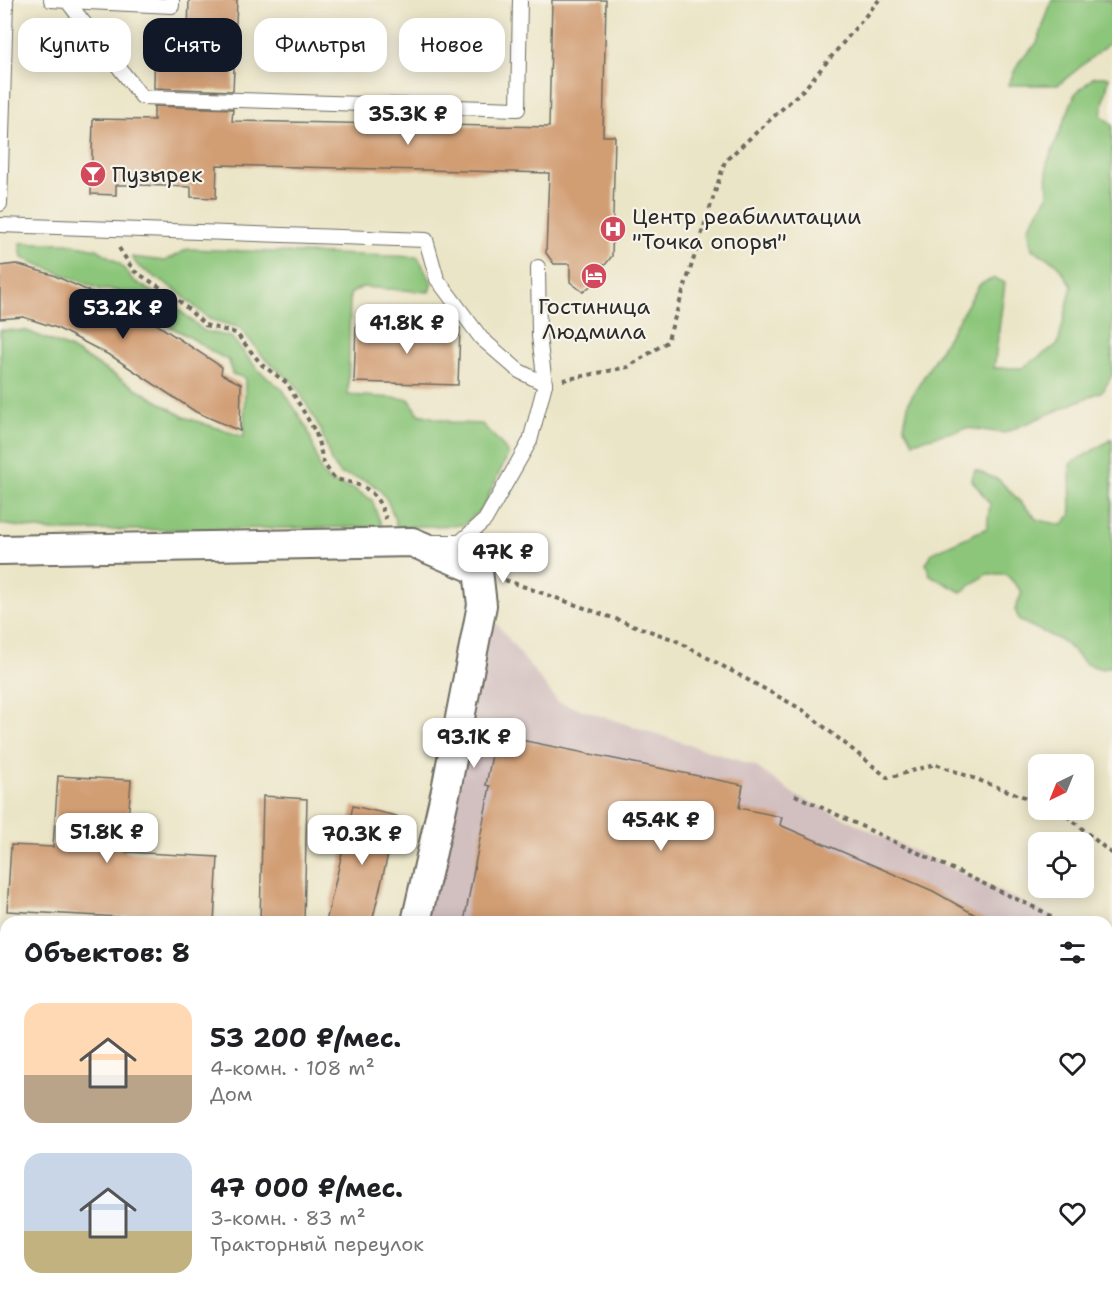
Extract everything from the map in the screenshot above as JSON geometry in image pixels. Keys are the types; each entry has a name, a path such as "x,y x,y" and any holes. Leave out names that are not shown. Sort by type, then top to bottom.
{"street":[{"path":"0,550 403,542 478,570 482,604 446,790 417,916"}],"lane":[{"path":"0,204 6,0"},
{"path":"51,0 172,6 172,0"},
{"path":"67,1 142,97 518,109 520,0"},
{"path":"0,225 426,240 437,279 481,338 519,371 545,384"},
{"path":"403,542 460,542 485,520 530,441 545,384 539,336 538,267"}],"path":[{"path":"545,384 628,366 667,342 725,161 806,88 879,0"},
{"path":"107,228 134,271 174,296 206,325 237,333 262,365 287,383 316,433 324,464 335,479 361,484 379,499 403,542"},
{"path":"478,570 675,640 803,710 888,778 935,764 1028,798"},
{"path":"795,795 1050,916"},
{"path":"1072,820 1112,854"}],"shaded area":[{"path":"482,605 558,702 755,766 795,795 1050,916 417,916"}],"green space":[{"path":"1052,0 1112,0 1112,41 1058,85 1008,85 1019,62 1037,43"},
{"path":"1094,77 1109,77 1101,115 1112,125 1112,375 1103,391 1004,433 967,428 913,442 904,426 909,401 980,284 995,278 1005,283 994,368 1022,368 1058,344 1072,286 1056,263 1032,249 1028,228 1048,196 1047,164 1075,94"},
{"path":"20,243 67,243 97,249 120,264 134,281 170,302 204,331 231,337 258,370 283,390 308,430 321,471 330,482 354,489 372,500 382,527 53,531 0,524 0,330 27,331 69,348 184,417 244,437 245,378 232,374 229,360 156,319 120,292 102,290 22,258"},
{"path":"188,249 418,257 432,283 429,292 362,287 350,294 348,395 409,399 419,414 455,423 482,424 500,442 508,455 482,509 463,525 397,527 389,504 379,489 364,480 340,474 331,461 321,430 295,384 265,359 240,328 209,319 176,290 139,267 131,257 165,261"},
{"path":"1112,439 1112,666 1102,669 1086,664 1064,642 1020,621 1015,610 1022,592 1006,574 987,574 961,592 930,575 926,564 932,553 987,528 990,504 971,479 975,470 999,480 1038,520 1062,525 1071,514 1070,464"}],"building":[{"path":"189,0 237,0 236,18 188,18"},
{"path":"552,0 606,0 603,136 615,136 612,256 605,265 593,265 594,283 583,292 570,282 570,264 554,264 546,253 549,173 217,165 216,198 191,197 191,187 140,185 116,185 116,195 91,194 93,119 154,120 154,106 233,109 232,121 549,127"},
{"path":"154,72 234,72 233,91 154,88"},
{"path":"16,264 53,275 144,316 222,367 221,374 241,384 240,431 196,412 113,357 57,328 23,317 0,319 0,266"},
{"path":"356,324 460,328 458,385 354,382"},
{"path":"496,735 743,785 739,808 782,817 780,825 933,891 977,916 465,916 490,786 486,785"},
{"path":"58,776 131,780 126,852 218,857 214,916 101,916 7,911 11,845 53,847"},
{"path":"263,796 307,799 304,916 260,916"},
{"path":"353,806 397,816 373,916 327,916"}],"place":[{"name":"Пузырек","path":"93,174"},
{"name":"Центр реабилитации \"Точка опоры\"","path":"613,229"},
{"name":"Гостиница Людмила","path":"594,276"}]}
